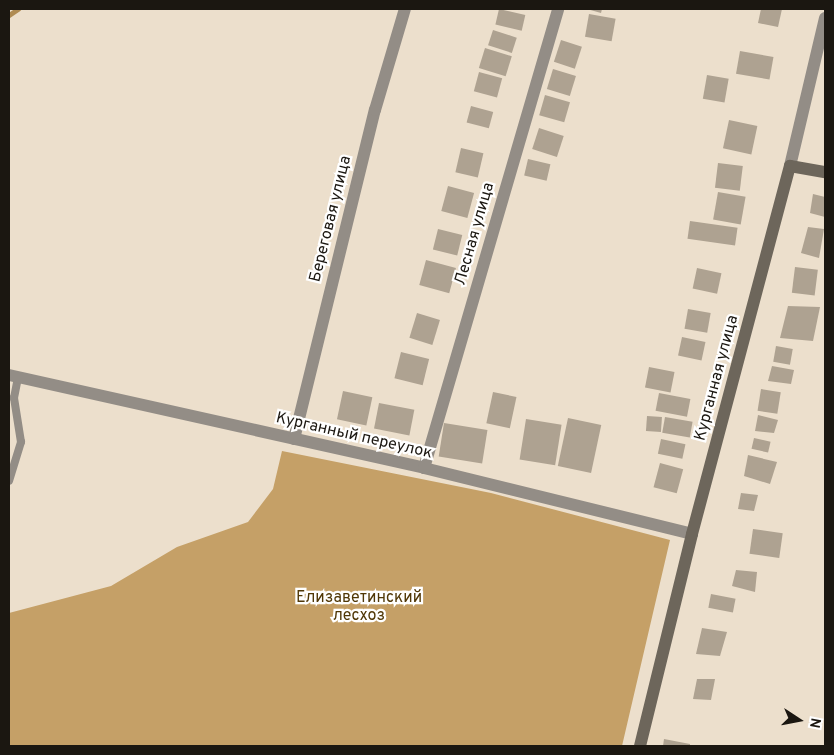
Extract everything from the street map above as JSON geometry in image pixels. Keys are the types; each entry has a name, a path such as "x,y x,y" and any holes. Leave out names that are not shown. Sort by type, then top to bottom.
{"street":[{"name":"Береговая улица","path":"294,439 375,110 405,9"},
{"name":"Лесная улица","path":"424,468 558,9"},
{"name":"Курганная улица","path":"640,746 692,534 790,166 825,18"},
{"path":"790,166 825,172"},
{"name":"Курганный переулок","path":"13,376 424,468 692,534"}],"lane":[{"path":"9,481 21,442 14,398 13,376"}],"green space":[{"name":"Елизаветинский лесхоз","path":"282,451 491,493 670,540 622,746 9,746 9,613 111,586 177,547 248,522 273,489"}],"building":[{"path":"499,9 525,15 522,31 495,25"},
{"path":"587,9 602,9 601,13"},
{"path":"761,9 782,9 778,27 758,23"},
{"path":"589,14 616,19 612,41 585,37"},
{"path":"493,30 517,38 512,53 488,45"},
{"path":"561,40 582,47 575,69 554,62"},
{"path":"485,48 512,56 506,76 479,68"},
{"path":"740,51 773,57 769,80 736,74"},
{"path":"553,69 576,76 570,96 547,89"},
{"path":"479,72 502,78 497,98 474,91"},
{"path":"707,75 729,79 724,102 703,99"},
{"path":"545,95 570,102 564,122 539,115"},
{"path":"471,106 493,112 489,128 467,122"},
{"path":"729,120 757,126 751,154 723,148"},
{"path":"539,128 564,136 557,157 532,149"},
{"path":"461,148 483,153 478,178 455,172"},
{"path":"528,159 550,164 547,181 524,176"},
{"path":"718,163 743,166 740,191 715,188"},
{"path":"448,186 474,193 467,218 441,211"},
{"path":"718,192 746,197 741,224 713,220"},
{"path":"813,194 825,197 825,217 810,213"},
{"path":"690,221 738,228 735,246 687,239"},
{"path":"808,227 824,229 819,258 801,253"},
{"path":"438,229 462,235 457,255 433,249"},
{"path":"426,260 456,268 449,293 419,285"},
{"path":"795,267 818,270 815,296 792,293"},
{"path":"697,268 721,273 717,294 693,289"},
{"path":"788,306 820,307 813,341 780,338"},
{"path":"688,309 711,313 707,333 685,329"},
{"path":"417,313 440,320 432,345 409,338"},
{"path":"682,337 705,342 702,361 678,356"},
{"path":"776,346 793,349 790,365 773,362"},
{"path":"401,352 429,359 423,385 394,378"},
{"path":"772,366 794,370 791,384 768,381"},
{"path":"649,367 675,372 671,393 645,388"},
{"path":"761,389 781,392 777,414 758,411"},
{"path":"343,391 372,397 366,426 337,419"},
{"path":"493,392 516,397 510,428 486,423"},
{"path":"659,393 690,399 687,417 656,411"},
{"path":"379,403 414,410 409,435 374,429"},
{"path":"758,415 778,420 774,433 755,431"},
{"path":"647,416 662,417 661,432 646,431"},
{"path":"665,417 693,422 690,438 662,433"},
{"path":"568,418 601,425 591,473 558,466"},
{"path":"526,419 562,425 555,465 520,459"},
{"path":"444,423 487,430 482,463 439,457"},
{"path":"754,438 771,442 768,453 752,449"},
{"path":"661,439 685,444 682,459 658,454"},
{"path":"748,455 777,462 770,484 744,476"},
{"path":"660,463 683,469 677,493 654,487"},
{"path":"741,493 758,495 754,511 738,509"},
{"path":"753,529 783,533 779,558 750,554"},
{"path":"736,570 757,572 755,592 732,586"},
{"path":"711,594 736,599 733,613 708,608"},
{"path":"702,628 727,632 720,656 696,654"},
{"path":"697,679 715,679 711,700 693,699"},
{"path":"664,739 690,744 690,746 663,746"}],"waterway":[{"path":"9,15 18,9"}]}
